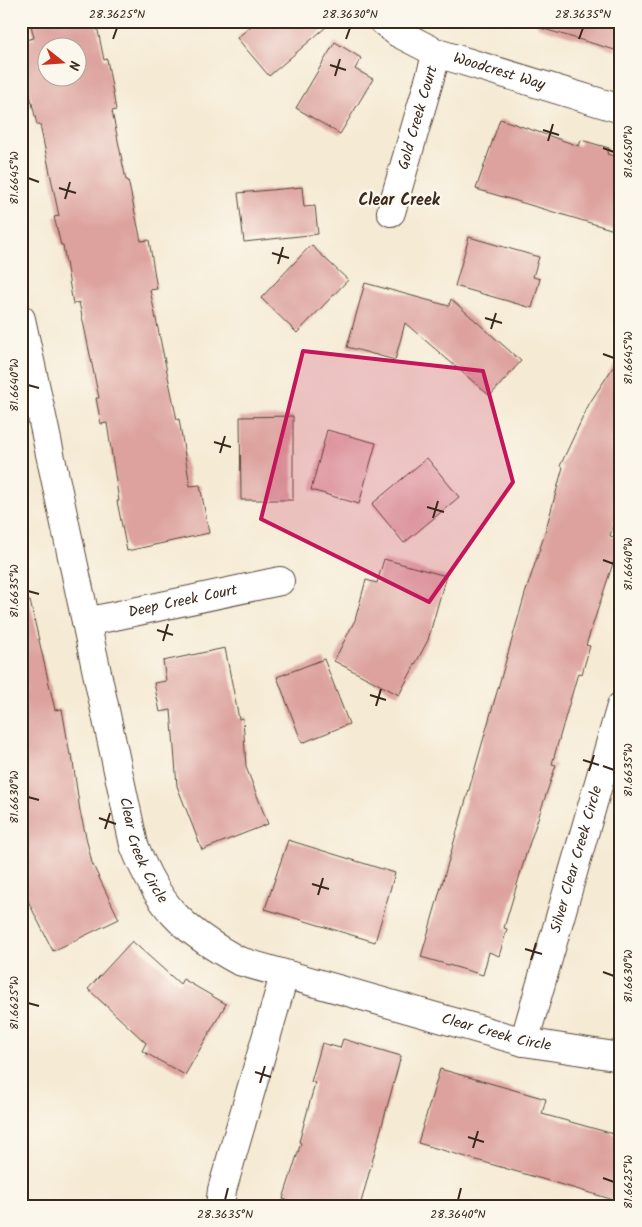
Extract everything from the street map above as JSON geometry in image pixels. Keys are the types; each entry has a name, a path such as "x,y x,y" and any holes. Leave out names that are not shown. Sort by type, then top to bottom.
{"street":[{"name":"Woodcrest Way","path":"383,21 398,33 437,53 621,109"},
{"name":"Gold Creek Court","path":"391,212 437,53"},
{"name":"Clear Creek Circle","path":"21,319 134,845 145,872 159,897 205,943 239,961 284,976 524,1042 621,1057"},
{"name":"Deep Creek Court","path":"86,622 280,581"},
{"name":"Silver Clear Creek Circle","path":"524,1042 621,706"},
{"path":"220,1206 222,1190 284,976"}],"highlighted area":[{"path":"303,351 483,371 513,482 429,602 261,519"}],"building":[{"path":"30,21 96,21 104,60 107,59 116,110 112,111 126,180 128,180 141,241 149,240 157,289 150,290 177,420 179,419 190,486 200,485 209,533 127,551 117,501 119,501 107,423 101,424 96,398 99,398 79,302 73,304 63,245 61,245 54,217 59,216 40,125 37,125 21,54 21,41 34,38"},
{"path":"257,21 333,21 269,76 237,38"},
{"path":"538,21 621,21 621,31 615,50 537,27"},
{"path":"335,42 361,58 355,69 373,79 340,134 296,108"},
{"path":"500,119 579,146 581,140 609,148 607,154 621,158 621,232 476,189"},
{"path":"302,187 304,207 315,206 318,234 244,242 238,193"},
{"path":"469,237 539,257 533,277 540,279 532,308 455,286"},
{"path":"311,245 348,280 297,333 261,298"},
{"path":"365,283 449,306 451,299 521,361 490,396 405,323 395,360 347,347"},
{"path":"621,355 621,500 610,536 621,539 586,645 590,646 582,674 578,673 552,764 556,765 504,928 507,929 499,956 489,952 483,975 421,957 525,594 544,536 563,467 560,466 589,404"},
{"path":"293,416 293,500 241,500 240,417"},
{"path":"327,430 376,443 359,504 311,490"},
{"path":"427,458 459,497 404,543 372,504"},
{"path":"384,559 446,576 428,640 399,695 334,661 355,620 366,580 377,583"},
{"path":"30,601 55,710 62,709 70,755 72,755 80,811 92,863 119,919 53,951 21,887 21,602"},
{"path":"225,648 239,719 243,718 246,767 268,824 202,850 177,786 171,710 160,712 154,683 166,681 163,661"},
{"path":"324,659 349,724 302,743 277,677"},
{"path":"288,840 395,873 375,942 265,909"},
{"path":"132,941 180,984 183,979 226,1004 185,1075 142,1051 146,1043 88,989"},
{"path":"343,1039 401,1056 360,1206 303,1206 283,1199 301,1143 299,1142 315,1083 311,1082 322,1043 340,1048"},
{"path":"440,1069 546,1099 542,1114 621,1136 621,1202 418,1143"}],"district":[{"name":"Clear Creek","path":"399,200"}]}
